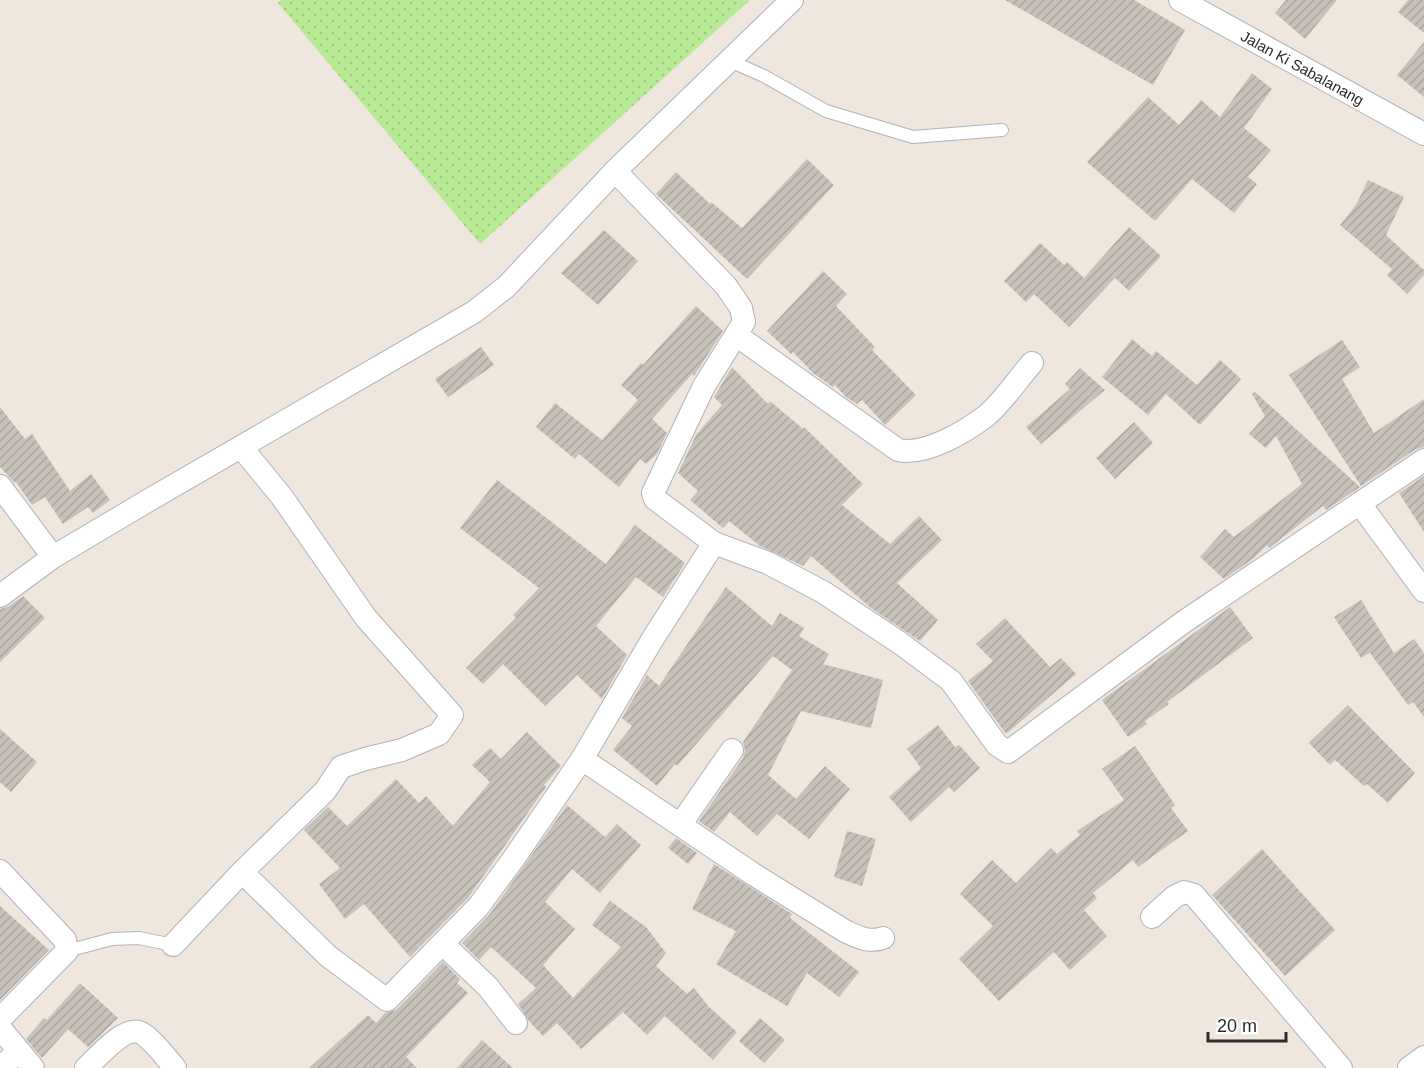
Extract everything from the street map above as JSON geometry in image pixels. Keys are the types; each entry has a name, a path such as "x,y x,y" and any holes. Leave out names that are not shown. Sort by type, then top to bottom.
{"street":[{"path":"0,596 53,557 474,312 506,286 615,171 792,0"},
{"name":"Jalan Ki Sabalanang","path":"1180,0 1424,134"},
{"path":"615,171 726,286 741,308 744,322 704,386 653,493 658,503 714,543 768,563 823,592 900,643 951,681 997,745 1008,752 1185,621 1424,460"},
{"path":"735,335 898,450 909,452 921,450 948,438 988,414 1032,363"},
{"path":"173,945 242,872 325,791 341,768 365,759 402,750 439,734 452,715 366,618 282,496 241,447"},
{"path":"0,486 53,557"},
{"path":"1360,504 1424,591"},
{"path":"242,872 328,956 387,1000 478,907 582,759 652,640 714,543"},
{"path":"680,825 732,750"},
{"path":"582,759 753,874 845,931 874,941 883,938"},
{"path":"0,871 65,940 67,951 0,1018"},
{"path":"1152,917 1174,897 1184,892 1194,895 1341,1068"},
{"path":"443,944 488,987 516,1023"},
{"path":"0,1028 26,1060 0,1068"},
{"path":"86,1068 120,1037 130,1032 138,1032 146,1036 175,1068"},
{"path":"1409,1068 1424,1057"}],"lane":[{"path":"730,61 764,76 826,111 913,137 1002,130"},
{"path":"67,951 112,939 139,938 173,945"}],"green space":[{"path":"281,0 750,0 480,244 278,3"}],"building":[{"path":"1005,0 1134,0 1185,30 1153,85"},
{"path":"1286,0 1337,0 1305,39 1275,13"},
{"path":"1408,0 1424,0 1424,33 1398,12"},
{"path":"1424,42 1424,97 1397,75"},
{"path":"1252,73 1272,89 1244,128 1271,150 1248,177 1257,184 1234,213 1192,179 1155,221 1087,162 1148,97 1179,125 1201,100 1220,117"},
{"path":"807,159 834,185 747,279 656,194 676,172 710,204 711,202 742,228"},
{"path":"1368,180 1404,197 1386,235 1424,270 1424,275 1407,294 1387,275 1392,269 1340,225 1356,205"},
{"path":"1129,227 1161,256 1129,291 1115,278 1069,327 1034,294 1026,302 1004,281 1040,243 1064,265 1067,262 1084,278"},
{"path":"604,230 638,261 598,305 561,273"},
{"path":"823,271 847,294 836,306 875,347 872,350 916,395 885,425 862,400 857,404 846,397 835,385 833,387 813,373 793,352 791,354 767,331"},
{"path":"696,306 723,331 694,376 692,374 652,419 667,433 657,454 646,464 640,459 619,487 579,454 575,459 536,427 555,403 602,440 638,400 621,385 641,363 643,365"},
{"path":"1132,339 1152,356 1156,351 1197,385 1220,360 1241,379 1200,425 1166,394 1148,415 1102,377"},
{"path":"1342,340 1360,367 1342,379 1374,433 1424,399 1424,447 1416,449 1361,486 1289,375"},
{"path":"481,347 494,365 448,397 435,379"},
{"path":"732,367 768,404 770,401 803,429 804,427 863,484 842,505 890,544 919,516 942,540 897,583 938,620 920,641 871,608 811,556 803,566 760,546 729,521 723,528 690,500 698,491 678,473 696,435 722,405 714,397"},
{"path":"1080,368 1105,390 1041,444 1026,427 1070,389 1065,384"},
{"path":"1255,392 1360,487 1326,510 1323,506 1269,548 1267,545 1254,558 1224,579 1200,557 1225,529 1234,537 1302,484 1276,436 1266,448 1249,434 1265,416 1252,394"},
{"path":"0,407 25,439 32,434 70,491 91,474 110,500 93,513 88,507 63,524 45,497 32,505 16,482 0,467"},
{"path":"1134,422 1153,443 1115,479 1096,458"},
{"path":"1424,476 1424,532 1399,493"},
{"path":"497,480 606,564 635,525 685,563 663,597 636,577 596,626 627,655 602,699 577,675 545,706 503,664 483,684 466,668 516,618 513,615 539,588 460,528"},
{"path":"726,587 772,626 780,613 804,628 799,636 829,654 823,664 883,680 871,728 801,711 768,775 796,799 825,766 850,789 809,839 777,814 757,836 730,812 714,832 699,821 743,758 745,751 743,742 792,670 773,656 657,786 613,750 632,726 622,718 647,675 659,686"},
{"path":"23,596 45,618 0,662 0,609 8,607"},
{"path":"1361,600 1394,653 1414,639 1424,653 1424,717 1413,702 1408,705 1370,653 1361,658 1334,617"},
{"path":"1230,607 1253,638 1167,702 1169,704 1145,721 1147,724 1128,737 1102,700"},
{"path":"1005,618 1050,667 1061,658 1076,674 1006,734 968,681 993,661 976,644"},
{"path":"1348,705 1415,773 1388,803 1367,784 1364,786 1335,760 1330,765 1309,743"},
{"path":"938,725 955,747 959,745 980,768 954,792 949,787 911,822 889,797 921,768 907,749"},
{"path":"0,729 37,762 11,792 0,782"},
{"path":"527,732 561,766 544,785 546,787 468,898 410,957 364,904 345,919 319,884 340,868 304,830 328,807 347,826 396,779 419,803 426,796 453,826 490,782 472,765 490,748 501,759"},
{"path":"1135,746 1175,805 1171,808 1188,831 1138,867 1133,860 1093,893 1097,898 1084,910 1107,936 1070,970 1054,952 999,1001 959,959 993,926 960,894 992,860 1016,883 1051,848 1057,854 1080,835 1077,831 1124,800 1102,769"},
{"path":"567,805 605,837 617,824 641,845 600,893 572,869 545,902 575,929 543,965 573,998 621,947 592,925 610,901 646,927 666,953 656,966 687,994 694,988 709,1007 737,1032 713,1060 665,1016 647,1035 623,1012 581,1049 557,1023 543,1036 518,1004 536,988 491,947 479,960 462,943 489,915"},
{"path":"847,831 876,839 862,886 834,877"},
{"path":"676,838 697,853 688,864 668,848"},
{"path":"1262,849 1335,930 1285,976 1212,895"},
{"path":"714,864 792,914 790,918 859,972 839,997 807,973 787,1006 716,964 736,931 692,909"},
{"path":"0,906 49,950 0,1000"},
{"path":"443,962 460,979 457,983 468,993 406,1057 417,1068 309,1068 368,1015 376,1023 385,1013 396,1010"},
{"path":"80,983 118,1018 88,1047 68,1029 42,1058 26,1039 44,1018 47,1020"},
{"path":"760,1018 785,1040 764,1063 739,1041"},
{"path":"482,1040 513,1068 457,1068"}]}
